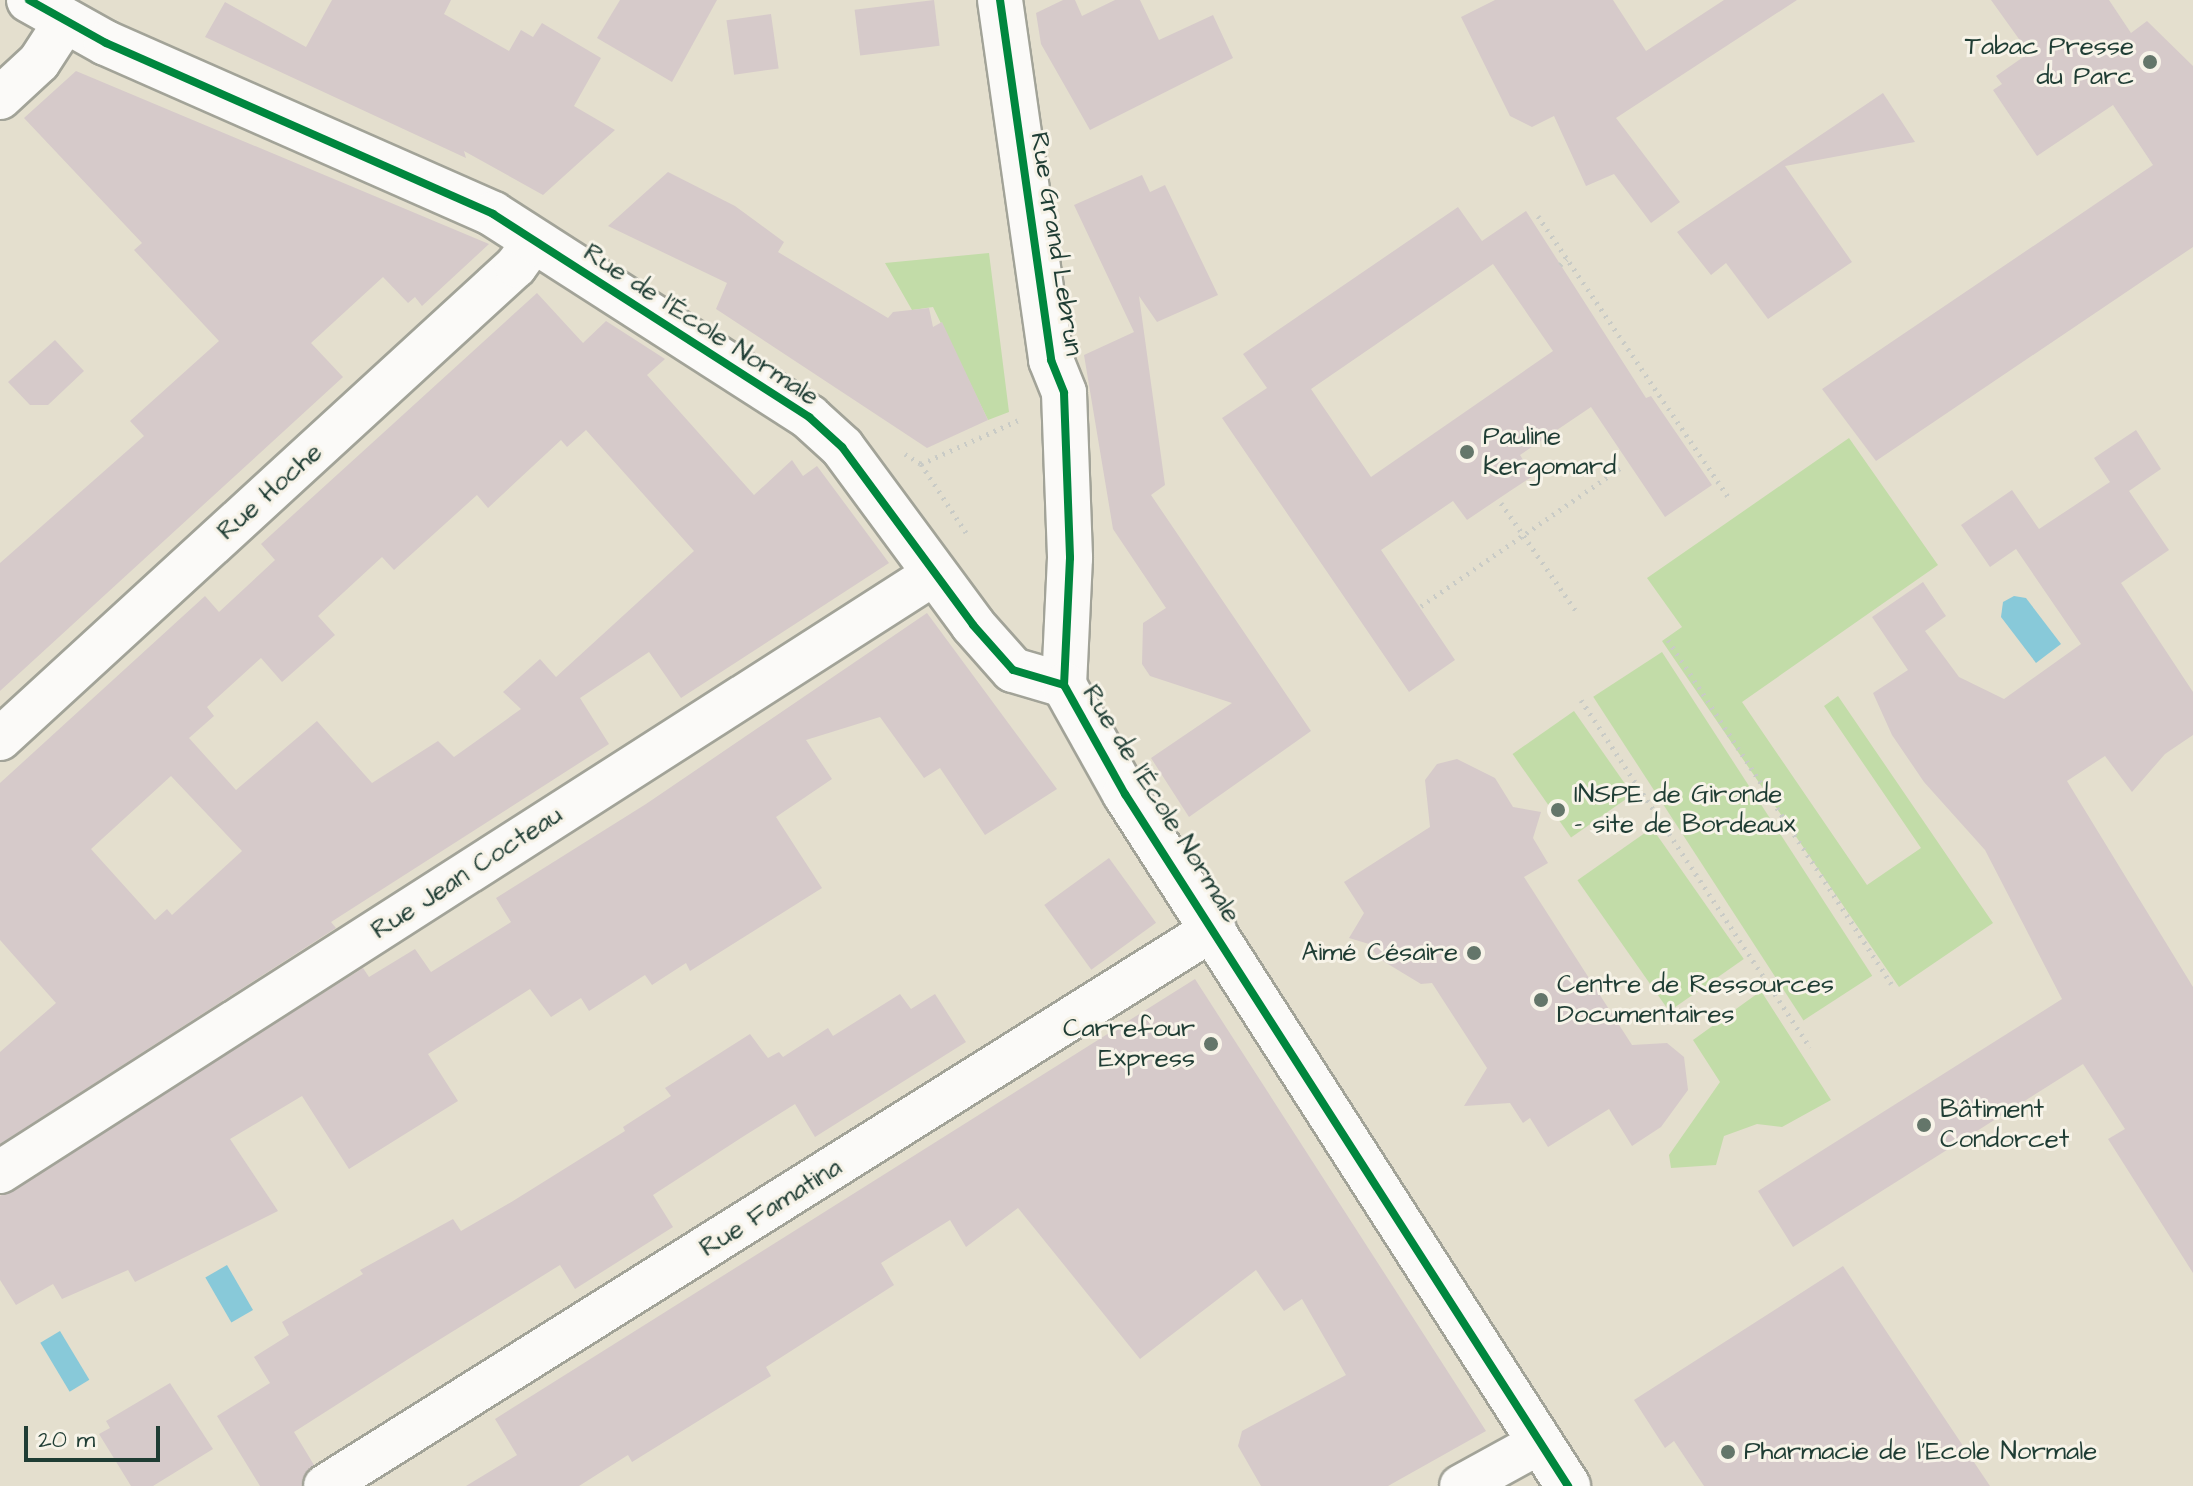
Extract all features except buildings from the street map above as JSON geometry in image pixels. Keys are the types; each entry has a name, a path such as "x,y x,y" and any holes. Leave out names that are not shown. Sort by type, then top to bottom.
{"main road":[{"name":"Rue Grand Lebrun","path":"1000,0 1051,360 1064,393 1070,558 1064,685"},
{"name":"Rue de l'École Normale","path":"47,11 493,214 809,417 842,447 934,574 1013,670 1064,685 1125,794 1215,928 1568,1486"}],"street":[{"path":"0,98 39,62 47,11"},
{"name":"Rue Hoche","path":"0,739 516,266 534,241"},
{"name":"Rue Jean Cocteau","path":"0,1172 934,574"},
{"name":"Rue Famatina","path":"325,1486 1215,928"},
{"path":"1461,1486 1541,1442"}],"path":[{"path":"1538,216 1729,498"},
{"path":"1560,265 1567,259"},
{"path":"921,464 1024,418"},
{"path":"1421,606 1620,468"},
{"path":"1501,503 1576,611"},
{"path":"1668,640 1891,984"},
{"path":"1581,700 1810,1047"}],"green space":[{"path":"989,253 1009,412 988,420 933,307 912,310 885,263"},
{"path":"1849,438 1938,565 1742,702 1867,885 1921,848 1824,706 1838,696 1993,923 1899,987 1662,641 1682,627 1647,578"},
{"path":"1662,652 1872,976 1803,1020 1593,697"},
{"path":"1574,711 1633,795 1571,838 1513,754"},
{"path":"1652,828 1744,959 1669,1011 1577,880"},
{"path":"1761,991 1831,1100 1782,1127 1757,1124 1724,1136 1716,1165 1671,1168 1669,1155 1720,1082 1693,1040"}],"water":[{"path":"2014,596 2026,598 2061,644 2036,663 2001,617 2003,602"},
{"path":"227,1265 253,1310 231,1323 205,1278"},
{"path":"60,1331 89,1380 70,1392 40,1343"}],"cycle path":[{"path":"29,0 106,43 493,214 809,417 842,447 973,625 1013,670 1064,685 1125,794 1568,1486"},
{"path":"1000,0 1051,360 1064,393 1070,558 1064,685"}],"place":[{"name":"Tabac Presse du Parc","path":"2150,62"},
{"name":"Pauline Kergomard","path":"1467,452"},
{"name":"INSPE de Gironde - site de Bordeaux","path":"1558,810"},
{"name":"Aimé Césaire","path":"1474,953"},
{"name":"Centre de Ressources Documentaires","path":"1541,1000"},
{"name":"Carrefour Express","path":"1211,1044"},
{"name":"Bâtiment Condorcet","path":"1924,1125"},
{"name":"Pharmacie de l'Ecole Normale","path":"1728,1452"}]}
